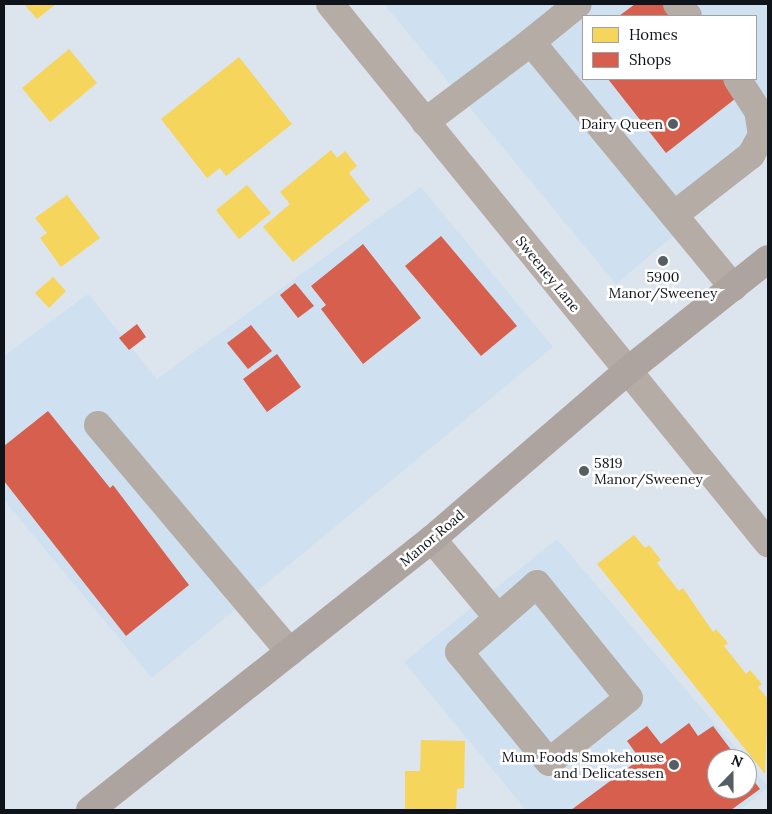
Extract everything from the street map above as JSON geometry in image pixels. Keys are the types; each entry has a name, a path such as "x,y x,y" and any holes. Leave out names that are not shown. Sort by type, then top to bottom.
{"main road":[{"name":"Manor Road","path":"90,810 432,539 626,372 768,259"}],"street":[{"name":"Sweeney Lane","path":"330,4 626,372 768,543"},
{"path":"425,122 578,4"},
{"path":"677,4 687,15"},
{"path":"531,42 733,287"},
{"path":"674,216 751,155 762,136 758,111 738,80"},
{"path":"98,425 290,652"},
{"path":"432,539 498,618"},
{"path":"537,584 629,698 549,762 459,652 498,618 537,584"}],"shaded area":[{"path":"384,4 768,4 768,156 616,284"},
{"path":"421,187 553,347 152,678 4,500 4,356 88,294 157,379"},
{"path":"557,539 736,749 707,749 707,799 753,799 740,810 526,810 404,662"},
{"path":"757,774 768,787 757,796"}],"building: Homes":[{"path":"24,4 56,4 37,19"},
{"path":"69,49 97,83 50,122 22,88"},
{"path":"239,57 292,124 226,176 220,168 207,178 161,119"},
{"path":"331,150 337,158 345,151 357,166 349,173 370,200 293,262 263,227 290,204 280,192"},
{"path":"247,185 271,213 239,239 216,210"},
{"path":"67,195 100,238 61,267 40,238 47,233 35,218"},
{"path":"53,277 66,291 49,308 35,293"},
{"path":"634,535 645,548 649,545 661,560 657,563 679,591 683,588 713,632 716,629 728,643 724,646 746,674 750,670 762,684 758,687 768,699 765,774 757,764 757,749 745,749 597,564"},
{"path":"421,740 465,741 464,788 457,789 456,810 405,810 405,771 420,771"}],"building: Shops":[{"path":"635,4 669,4 678,15 620,15"},
{"name":"Dairy Queen","path":"609,80 729,80 740,95 666,153"},
{"path":"441,236 517,326 481,356 405,266"},
{"path":"363,244 421,318 363,364 321,309 326,305 311,286"},
{"path":"295,283 314,306 298,318 280,295"},
{"path":"137,324 146,337 129,350 119,338"},
{"path":"251,325 272,351 248,369 227,343"},
{"path":"277,354 301,387 267,412 243,379"},
{"path":"48,411 110,488 113,485 189,585 126,636 4,481 4,446"},
{"name":"Mum Foods Smokehouse and Delicatessen","path":"689,723 698,736 713,726 730,749 707,749 707,799 746,799 731,810 571,810 640,759 627,741 647,726 661,744"}],"place":[{"name":"Dairy Queen","path":"673,124"},
{"name":"5900 Manor/Sweeney","path":"663,261"},
{"name":"5819 Manor/Sweeney","path":"584,471"},
{"name":"Mum Foods Smokehouse and Delicatessen","path":"674,765"}]}
